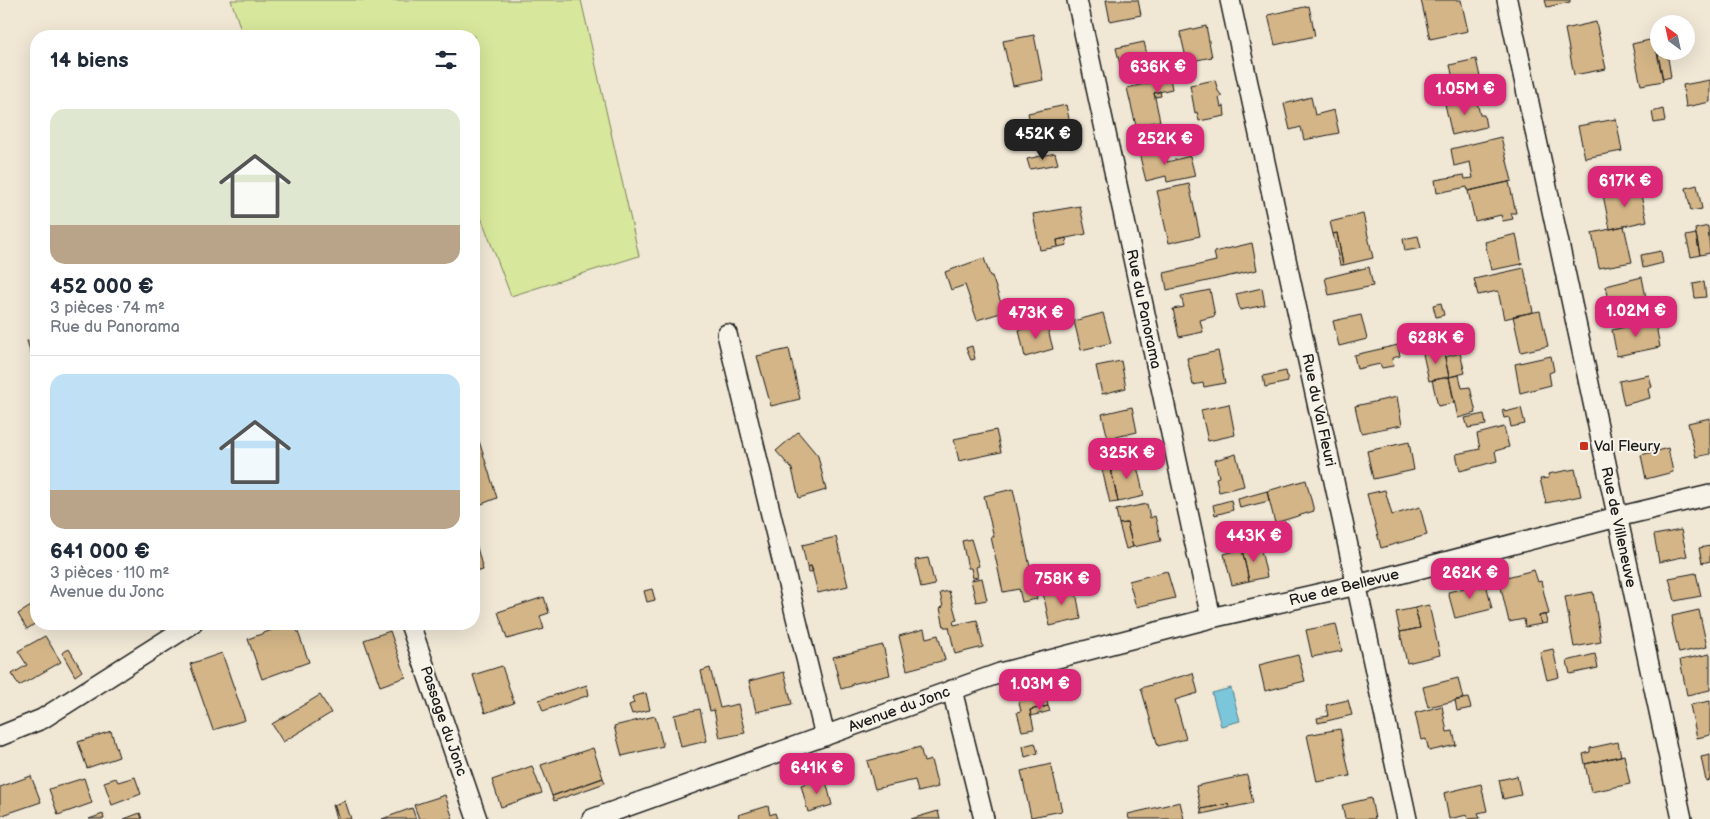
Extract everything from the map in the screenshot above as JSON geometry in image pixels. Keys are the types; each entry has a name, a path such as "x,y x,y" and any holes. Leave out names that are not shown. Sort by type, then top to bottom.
{"street":[{"name":"Rue du Panorama","path":"1077,0 1211,618"},
{"name":"Rue du Val Fleuri","path":"1230,0 1407,819"},
{"name":"Rue de Villeneuve","path":"1507,0 1682,819"},
{"path":"727,334 825,736"},
{"name":"Rue de Bellevue","path":"1211,618 1356,585 1617,517 1710,496"},
{"name":"Avenue du Jonc","path":"592,819 952,690 1025,666 1211,618"},
{"path":"0,736 42,719 183,630"},
{"name":"Passage du Jonc","path":"412,630 477,819"},
{"path":"952,690 984,819"}],"green space":[{"path":"231,0 581,0 639,256 511,296 480,215 480,30 241,30"}],"water":[{"path":"1231,688 1240,721 1221,726 1212,693"}],"building":[{"path":"1106,0 1138,0 1141,15 1110,21"},
{"path":"1421,0 1461,0 1468,31 1430,39"},
{"path":"1545,0 1570,0 1570,2 1547,7"},
{"path":"1309,6 1315,36 1275,45 1268,15"},
{"path":"1596,22 1606,69 1574,75 1565,29"},
{"path":"1206,26 1212,57 1187,62 1180,32"},
{"path":"1034,35 1043,80 1013,86 1003,41"},
{"path":"1650,40 1650,60 1658,60 1663,81 1641,85 1632,44"},
{"path":"1144,42 1150,67 1122,73 1116,48"},
{"path":"1476,59 1482,86 1456,92 1450,65"},
{"path":"1659,60 1668,60 1671,77 1663,79"},
{"path":"1170,78 1172,89 1154,93 1160,121 1136,126 1127,88"},
{"path":"1215,80 1218,91 1222,96 1219,98 1221,107 1224,106 1225,116 1199,121 1197,112 1195,113 1190,85"},
{"path":"1710,80 1710,102 1686,107 1683,85"},
{"path":"1160,91 1161,96 1155,97 1154,93"},
{"path":"1311,97 1315,115 1334,110 1339,133 1304,140 1301,127 1290,130 1284,104"},
{"path":"1476,97 1480,115 1484,115 1486,127 1452,135 1445,104"},
{"path":"1066,105 1072,132 1034,141 1028,113"},
{"path":"1663,109 1665,121 1654,123 1652,112"},
{"path":"1616,119 1622,151 1585,158 1578,126"},
{"path":"1501,137 1512,181 1468,191 1467,187 1437,193 1435,180 1464,175 1465,179 1473,178 1470,162 1454,166 1451,149"},
{"path":"1164,148 1167,162 1190,156 1195,176 1167,182 1166,176 1146,181 1139,153"},
{"path":"1055,153 1058,164 1030,169 1027,159"},
{"path":"1509,182 1516,213 1511,213 1513,219 1503,221 1501,215 1475,221 1468,191"},
{"path":"1189,184 1200,236 1169,243 1157,191"},
{"path":"1697,185 1702,209 1691,211 1686,188"},
{"path":"1639,187 1647,221 1610,229 1603,195"},
{"path":"1080,206 1086,234 1057,240 1058,247 1040,250 1033,214"},
{"path":"1363,214 1373,258 1343,265 1337,233 1333,234 1330,222"},
{"path":"1624,226 1632,262 1599,268 1592,233"},
{"path":"1708,226 1710,253 1700,255 1695,229"},
{"path":"1337,233 1343,265 1340,265 1333,234"},
{"path":"1516,234 1522,264 1491,270 1485,242"},
{"path":"1696,234 1700,255 1691,257 1686,236"},
{"path":"1418,236 1421,248 1405,251 1403,239"},
{"path":"1066,238 1067,245 1058,247 1057,240"},
{"path":"1252,243 1257,270 1167,290 1164,273 1216,261 1214,252"},
{"path":"1661,251 1663,263 1643,268 1641,255"},
{"path":"984,258 1004,312 977,320 965,285 951,290 945,272"},
{"path":"1369,267 1373,286 1329,295 1325,278"},
{"path":"1524,268 1533,312 1504,319 1498,291 1478,295 1474,279"},
{"path":"1642,277 1647,303 1611,311 1606,286"},
{"path":"1704,282 1706,297 1695,298 1693,284"},
{"path":"1262,288 1265,305 1240,310 1236,294"},
{"path":"1210,290 1215,316 1200,320 1203,332 1179,337 1173,309 1184,307 1181,296"},
{"path":"1441,303 1444,315 1436,317 1433,305"},
{"path":"1540,311 1548,346 1521,352 1513,316"},
{"path":"1103,313 1111,343 1081,350 1074,321"},
{"path":"1361,315 1367,339 1339,346 1333,321"},
{"path":"1655,320 1660,347 1617,356 1612,330"},
{"path":"1046,322 1053,349 1025,357 1019,330"},
{"path":"1398,345 1400,356 1392,358 1393,366 1382,368 1380,364 1357,369 1354,355"},
{"path":"972,346 975,359 971,360 966,348"},
{"path":"789,349 800,399 771,406 757,356"},
{"path":"1443,349 1449,377 1429,381 1423,354"},
{"path":"1218,351 1225,383 1204,387 1203,383 1193,385 1187,358"},
{"path":"1460,353 1465,373 1449,377 1445,357"},
{"path":"1551,356 1554,371 1549,373 1551,385 1520,393 1515,364"},
{"path":"1121,361 1126,388 1102,394 1096,366"},
{"path":"1286,371 1288,382 1265,387 1263,376"},
{"path":"1459,375 1462,388 1470,387 1476,413 1458,418 1449,377"},
{"path":"1649,375 1652,387 1648,389 1650,398 1624,405 1619,381"},
{"path":"1449,377 1454,403 1438,406 1432,380"},
{"path":"1397,397 1402,425 1361,433 1355,406"},
{"path":"1229,404 1235,435 1208,441 1201,410"},
{"path":"1132,407 1137,432 1108,439 1102,414"},
{"path":"1521,408 1525,424 1511,427 1509,417 1504,418 1502,410 1504,409 1505,412"},
{"path":"1484,414 1486,425 1468,428 1465,418"},
{"path":"1710,418 1710,454 1696,457 1688,423"},
{"path":"1504,427 1509,447 1495,451 1497,461 1460,471 1456,454 1480,449 1477,434"},
{"path":"996,430 1001,452 959,461 954,439"},
{"path":"798,432 818,456 826,490 799,498 792,469 776,451"},
{"path":"1409,442 1414,470 1373,479 1367,451"},
{"path":"480,444 497,498 480,505"},
{"path":"1668,448 1673,472 1646,479 1641,455"},
{"path":"1236,454 1244,486 1219,492 1216,478 1219,477 1215,460"},
{"path":"1135,458 1144,496 1118,502 1110,464"},
{"path":"1110,464 1118,502 1110,503 1101,465"},
{"path":"1575,469 1581,496 1546,503 1540,479 1549,478 1548,474"},
{"path":"1306,480 1314,511 1275,523 1267,491"},
{"path":"1013,489 1037,599 1022,602 1019,589 1003,592 991,537 994,537 984,496"},
{"path":"1385,490 1392,515 1420,507 1427,535 1381,548 1367,494"},
{"path":"1267,491 1269,501 1240,508 1238,499"},
{"path":"1231,500 1233,510 1215,515 1213,505"},
{"path":"1147,504 1150,518 1155,516 1161,541 1133,547 1127,523 1119,524 1116,510"},
{"path":"1127,523 1133,547 1126,549 1119,524"},
{"path":"1681,530 1687,556 1659,562 1654,535"},
{"path":"836,537 848,586 818,593 811,566 807,567 802,545"},
{"path":"971,539 979,566 976,567 978,577 973,578 971,568 968,568 962,541"},
{"path":"1260,545 1267,577 1249,581 1242,549"},
{"path":"1710,546 1710,561 1702,563 1699,548"},
{"path":"1242,549 1249,581 1232,585 1224,554"},
{"path":"928,558 935,585 921,588 915,560"},
{"path":"480,559 483,570 480,571"},
{"path":"811,566 813,571 808,573 807,567"},
{"path":"1534,570 1538,582 1541,581 1549,614 1539,616 1541,624 1525,627 1524,619 1509,622 1499,579"},
{"path":"1167,571 1175,598 1136,607 1129,581"},
{"path":"1696,573 1701,596 1675,601 1669,578"},
{"path":"982,578 987,600 976,602 971,580"},
{"path":"1486,583 1492,609 1455,618 1448,592"},
{"path":"1075,587 1081,619 1050,626 1043,593"},
{"path":"652,589 655,600 647,602 644,591"},
{"path":"949,591 957,620 953,621 954,625 977,620 983,647 955,654 949,627 944,627 940,608 943,607 940,593"},
{"path":"1593,592 1601,642 1574,647 1565,597"},
{"path":"544,597 549,613 540,616 544,629 507,639 498,612"},
{"path":"1429,605 1440,655 1407,663 1400,632 1420,628 1415,608"},
{"path":"30,607 30,627 27,629 18,614"},
{"path":"1415,608 1420,628 1400,632 1396,612"},
{"path":"1699,610 1707,647 1679,653 1672,616"},
{"path":"1545,614 1547,623 1541,624 1539,616"},
{"path":"1336,624 1342,651 1312,657 1306,630"},
{"path":"924,629 926,638 938,635 945,660 907,670 899,636"},
{"path":"272,630 297,630 309,662 262,679 248,639"},
{"path":"390,631 406,677 380,686 364,640"},
{"path":"45,636 61,662 19,686 12,674 27,665 18,651"},
{"path":"883,645 890,675 852,684 852,686 841,689 833,657"},
{"path":"69,649 82,671 75,676 62,653"},
{"path":"1553,649 1559,677 1547,680 1540,652"},
{"path":"222,653 245,720 213,730 190,664"},
{"path":"1595,654 1598,668 1570,674 1567,661"},
{"path":"1710,654 1710,690 1687,695 1680,660"},
{"path":"1298,655 1305,681 1265,691 1259,665"},
{"path":"502,666 514,703 485,713 473,675"},
{"path":"710,668 720,708 738,704 745,733 720,738 714,710 710,711 701,671"},
{"path":"784,672 792,704 756,712 749,681"},
{"path":"1193,673 1198,693 1175,700 1186,739 1158,746 1141,688"},
{"path":"1458,678 1463,699 1428,707 1423,687"},
{"path":"587,685 589,695 543,711 539,700"},
{"path":"1045,691 1048,706 1030,710 1034,729 1022,731 1017,712 1021,711 1018,699"},
{"path":"646,693 650,710 632,714 629,705 634,703 632,697"},
{"path":"320,695 331,713 283,742 272,724"},
{"path":"1468,698 1471,708 1457,711 1455,700"},
{"path":"1348,700 1352,715 1318,723 1317,718 1328,716 1326,705"},
{"path":"1710,701 1710,735 1697,738 1690,705"},
{"path":"1048,706 1050,711 1031,716 1030,710"},
{"path":"1442,706 1447,732 1453,731 1456,745 1429,751 1426,739 1421,740 1415,713"},
{"path":"700,709 707,741 681,747 674,715"},
{"path":"655,716 663,746 622,756 614,726"},
{"path":"1340,729 1350,776 1317,782 1307,735"},
{"path":"111,731 119,757 87,768 78,742"},
{"path":"1618,742 1621,756 1585,764 1583,754 1590,752 1590,748"},
{"path":"1035,743 1038,753 1025,757 1023,746"},
{"path":"920,747 924,762 931,760 938,787 918,792 915,780 875,789 867,761"},
{"path":"593,748 603,778 552,796 541,765"},
{"path":"1624,755 1630,784 1591,792 1585,764"},
{"path":"1710,755 1710,780 1706,781 1701,757"},
{"path":"1051,764 1062,811 1031,817 1021,771"},
{"path":"532,766 542,793 501,807 492,780"},
{"path":"1247,775 1253,803 1229,808 1228,804 1201,809 1196,786"},
{"path":"31,776 41,802 0,816 0,787"},
{"path":"1517,776 1521,795 1503,799 1499,780"},
{"path":"135,777 141,794 112,805 104,782 116,778 118,782"},
{"path":"825,777 832,805 808,812 801,785"},
{"path":"84,778 92,803 58,815 49,789"},
{"path":"603,778 605,783 554,801 552,796"},
{"path":"1481,784 1487,811 1478,813 1480,818 1468,819 1467,815 1449,819 1444,793"},
{"path":"445,795 453,819 419,819 414,805"},
{"path":"1371,798 1375,819 1345,819 1342,805"},
{"path":"345,801 351,819 339,819 334,805"},
{"path":"1180,802 1184,819 1129,819 1128,814"},
{"path":"1228,804 1229,808 1202,814 1201,809"},
{"path":"332,805 334,805 339,819 336,819"},
{"path":"768,806 770,815 775,813 777,819 740,819 738,815"},
{"path":"412,808 416,819 382,819"},
{"path":"938,811 940,819 911,819"},
{"path":"140,813 142,819 124,819"},
{"path":"103,814 104,819 89,819"}],"place":[{"name":"Val Fleury","path":"1584,446"}]}
